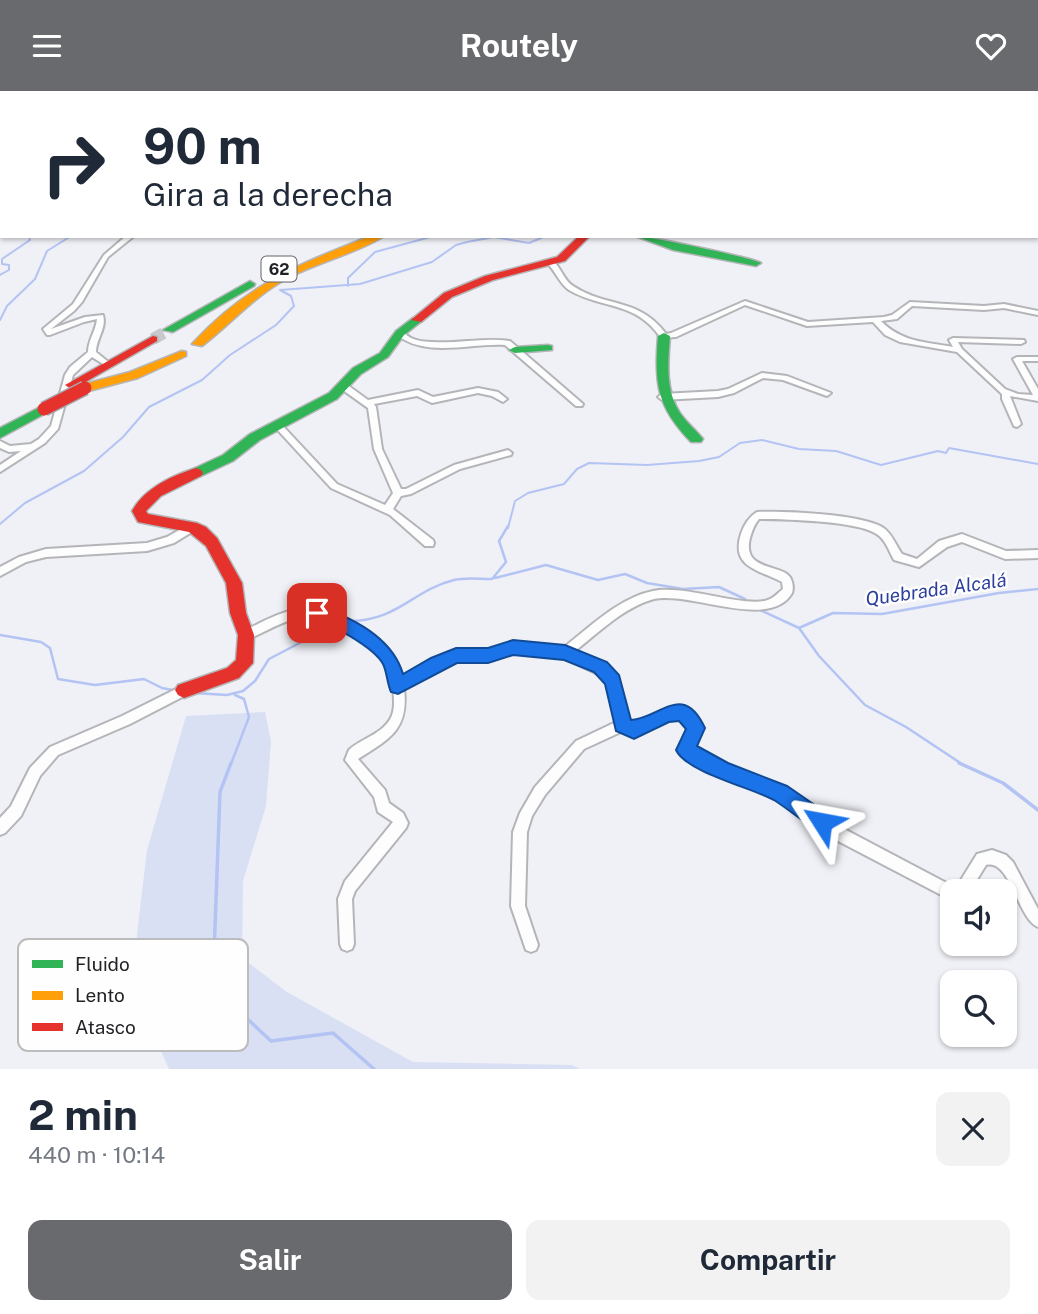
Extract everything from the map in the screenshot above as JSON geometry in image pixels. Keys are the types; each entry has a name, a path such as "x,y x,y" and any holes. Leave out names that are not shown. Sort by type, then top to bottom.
{"main road":[{"path":"0,113 0,132"},
{"name":"62","path":"169,330 253,282 352,238"},
{"name":"62","path":"198,344 223,324 242,302 263,287 374,238"},
{"path":"180,691 233,673 244,663 246,635 238,613 234,583 212,542 201,531 192,527 142,518 139,511 142,505 163,489 228,458 255,437 333,396 359,369 384,355 400,333 454,291 504,273 564,258 584,238"},
{"path":"646,238 673,247 756,263"},
{"path":"664,336 662,397 681,427 696,439"},
{"path":"0,426 78,387 108,365 153,339"},
{"path":"515,349 548,348"},
{"path":"78,387 134,375 182,354"},
{"path":"0,434 43,405"}],"street":[{"path":"108,365 92,353 91,348 102,320 100,317 85,319 50,333 47,330 66,316 80,299 106,253 128,238"},
{"path":"550,263 557,268 571,288 644,315 657,325 664,336 673,335 745,303 805,324 876,321 894,317 910,304 984,309 1004,306 1038,313"},
{"path":"876,321 892,336 903,340 959,350"},
{"path":"400,333 410,341 430,345 507,343 579,404"},
{"path":"1021,342 953,340 987,380 1006,393 1038,397"},
{"path":"4,467 34,447 55,427 69,375 92,353"},
{"path":"1038,359 1017,359 1038,397"},
{"path":"662,397 718,394 731,391 762,375 784,378 827,393"},
{"path":"343,387 368,403 374,413 378,449 398,493"},
{"path":"368,403 418,393 434,400 468,392 491,391 503,399"},
{"path":"1006,393 1017,424"},
{"path":"278,426 334,486 387,510 429,543"},
{"path":"4,467 4,447 34,447"},
{"path":"398,493 408,492 457,467 508,453"},
{"path":"387,510 398,493"},
{"path":"565,653 624,609 649,597 666,593 757,605 774,603 788,590 787,580 751,564 744,554 743,544 751,522 757,516 826,520 875,529 884,534 898,557 919,563 943,544 962,538 1005,555 1038,554"},
{"path":"0,572 26,556 83,549 153,546 177,537 192,527"},
{"path":"246,635 304,612 328,615 342,621 390,659 398,686 399,714 392,726 353,755 351,760 380,794 383,807 401,823 350,886 345,899 346,944"},
{"path":"398,686 437,663 456,656 488,656 513,648 565,653 608,673 613,681 623,725"},
{"path":"0,828 16,811 35,772 54,751 125,720 180,691"},
{"path":"531,945 518,906 520,832 540,791 574,750 589,740 623,725 634,730 666,714 680,712 695,724 686,750 698,758 780,793 843,837 940,887"},
{"path":"970,879 982,859 992,856 999,857 1011,870 1015,879"},
{"path":"1017,885 1023,900 1038,920"}],"shaded area":[{"path":"265,712 271,741 266,806 243,881 242,939 136,939 147,850 186,716"},
{"path":"248,963 287,992 413,1062 572,1065 580,1069 169,1069 161,1051 248,1051"}],"waterway":[{"path":"0,275 9,270 9,265 2,264 2,259 30,238"},
{"path":"0,320 7,306 35,279 47,251 68,238"},
{"path":"348,285 348,278 375,252 427,238"},
{"path":"348,285 360,284 432,262 456,245 489,238"},
{"path":"500,238 529,243 541,238"},
{"path":"0,524 25,503 84,471 123,437 149,407 202,380 230,355 276,325 294,306 291,296 280,290 348,285"},
{"path":"508,528 515,501 528,493 564,484 577,469 589,463 647,465 699,461 719,457 740,443 762,440 799,449 836,451 881,465 938,451 946,453 949,448 1038,464"},
{"path":"349,621 366,620 393,611 427,591 454,580 492,579 506,562 499,541 508,526"},
{"path":"495,578 546,565 598,580 625,574 647,583 683,589 719,587 745,599"},
{"name":"Quebrada Alcalá","path":"799,628 833,613 882,614 999,593 1038,589"},
{"path":"758,609 799,628"},
{"path":"194,693 227,695 243,691 255,681 269,659 336,624"},
{"path":"799,628 819,656 865,705 906,727 962,764"},
{"path":"0,635 41,642 50,648 58,679 95,685 144,679 162,688 178,691"},
{"path":"231,764 249,717 244,699 235,695"},
{"path":"215,939 220,792 231,763"},
{"path":"959,763 1003,783 1038,810"},
{"path":"248,1019 271,1041 333,1033 374,1069"}],"tunnel":[{"path":"153,339 169,330"}],"traffic: fast":[{"path":"0,113 0,132"},
{"path":"646,238 673,247 756,263"},
{"path":"169,330 250,284"},
{"path":"196,473 228,458 255,437 333,396 357,371 384,355 400,333 417,320"},
{"path":"664,336 662,381 665,393 675,415 696,439"},
{"path":"515,350 548,348"},
{"path":"0,434 44,409"}],"traffic: slow":[{"path":"198,344 247,299 269,284 315,261 374,238"},
{"path":"85,388 134,375 182,354"}],"traffic: jam":[{"path":"417,320 448,295 489,278 561,259 583,238"},
{"path":"71,385 153,339"},
{"path":"44,409 85,388"},
{"path":"184,690 233,673 244,663 246,635 238,613 234,583 212,542 201,531 192,527 143,518 139,511 156,493 196,473"}],"route":[{"path":"317,613 340,620 382,651 390,659 398,686 443,660 456,656 488,656 513,648 565,653 601,667 613,681 618,710 623,725 627,728 634,730 666,714 680,712 695,724 686,750 722,770 780,793 822,822"}]}
